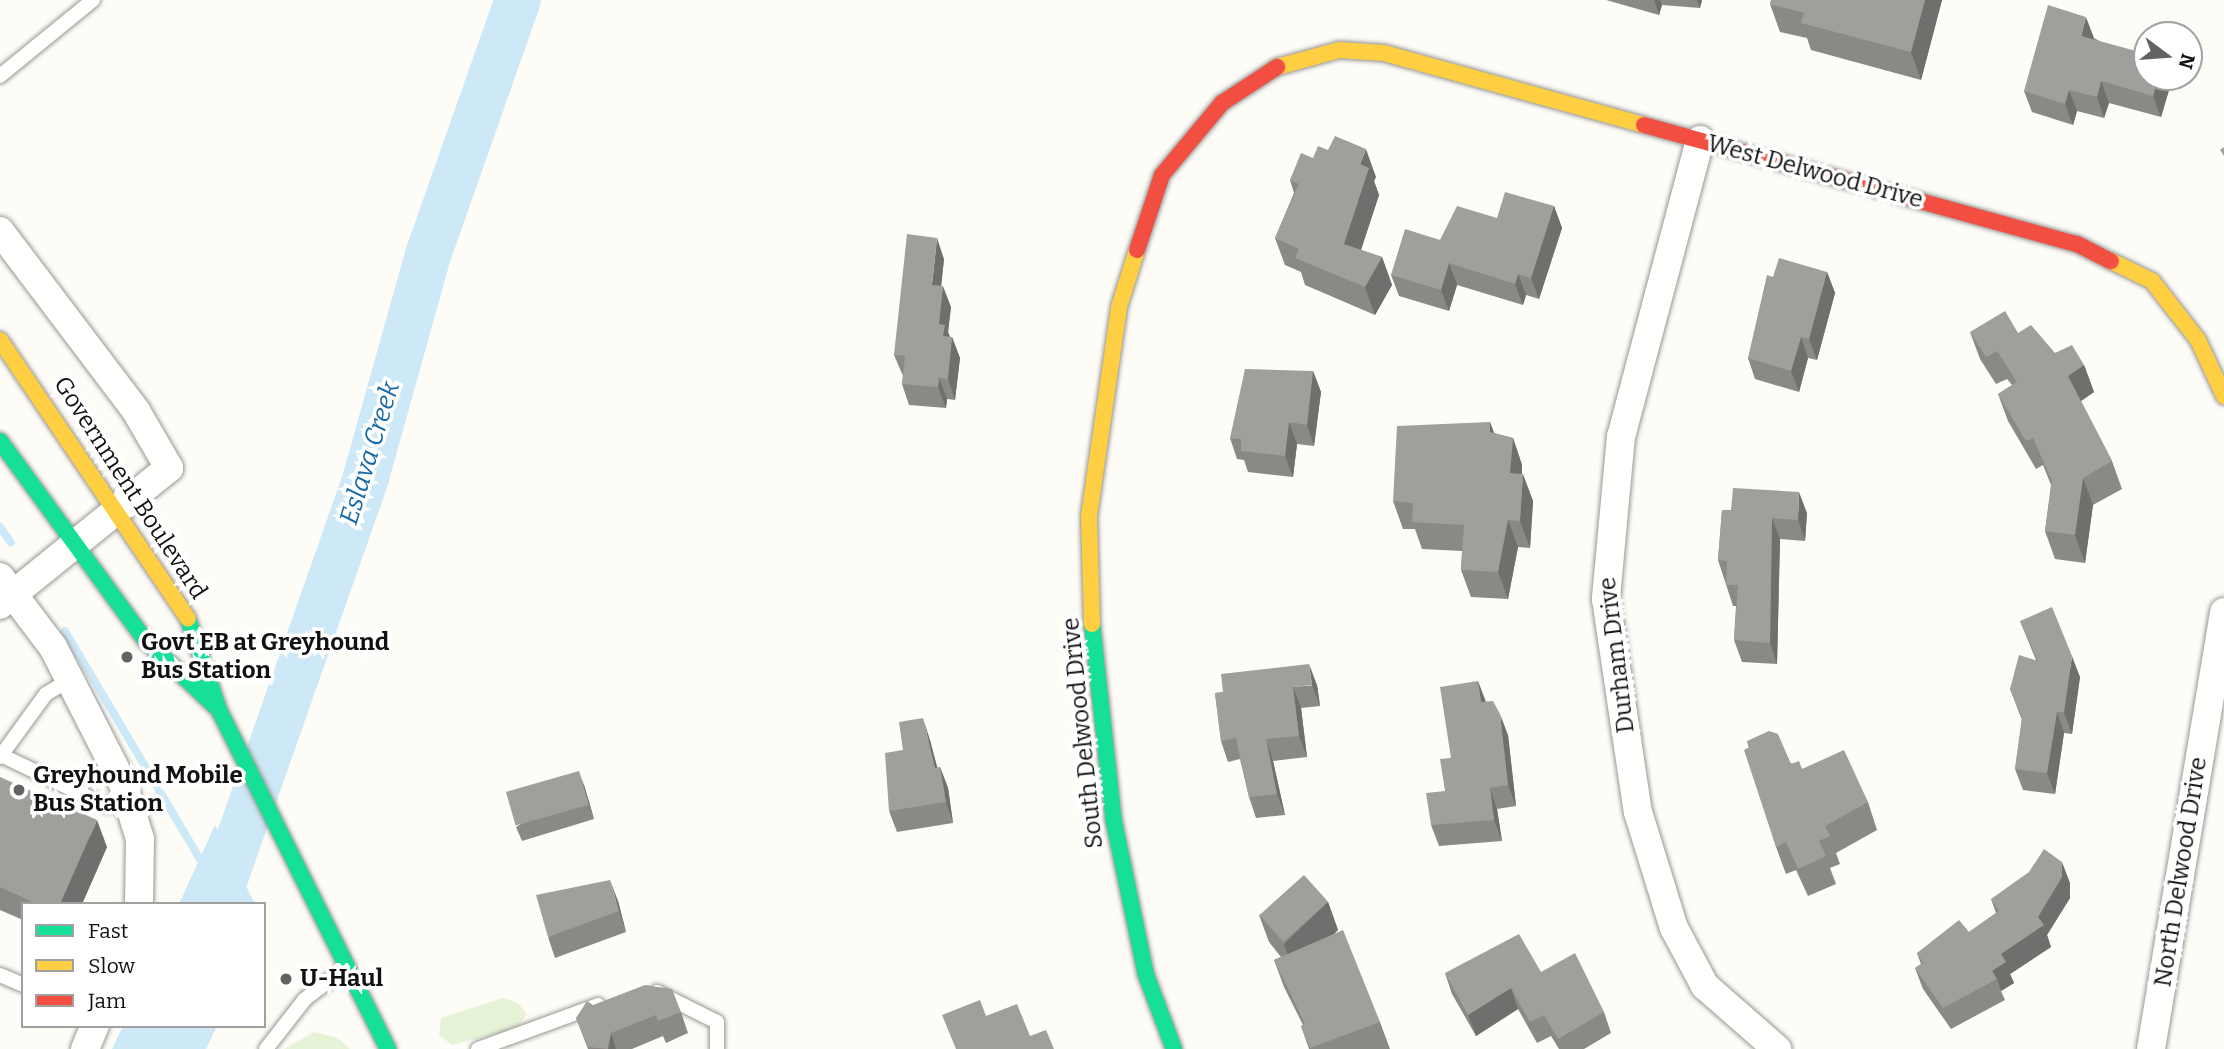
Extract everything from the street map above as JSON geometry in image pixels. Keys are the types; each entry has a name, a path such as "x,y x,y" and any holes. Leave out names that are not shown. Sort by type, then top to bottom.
{"street":[{"name":"West Delwood Drive","path":"1339,50 1384,53 2077,244 2124,264 2152,281 2198,340 2224,396"},
{"name":"South Delwood Drive","path":"1174,1049 1146,975 1125,884 1096,688 1089,516 1099,424 1119,307 1162,175 1222,103 1256,78 1297,57 1339,50"},
{"name":"Durham Drive","path":"1700,140 1620,436 1606,599 1637,812 1674,928 1704,986 1777,1049"},
{"path":"0,231 136,411 169,468 4,592 69,680 130,806 140,839 139,902"},
{"name":"Government Boulevard","path":"0,340 116,507 186,614 219,710 350,965 388,1049"},
{"name":"Government Boulevard","path":"0,441 146,641 219,710"},
{"name":"North Delwood Drive","path":"2151,1049 2224,612"},
{"path":"85,1049 94,1028"}],"lane":[{"path":"0,76 93,0"},
{"path":"69,680 46,694 0,756 105,805 130,806"},
{"path":"266,1049 305,999 350,965"},
{"path":"0,975 21,984"},
{"path":"643,990 671,995 717,1022 717,1049"},
{"path":"478,1049 618,998"}],"green space":[{"path":"503,998 518,1003 527,1014 517,1028 452,1045 439,1035 441,1018"},
{"path":"314,1032 338,1038 350,1049 284,1049"}],"water":[{"path":"215,825 254,902 180,902"},
{"path":"122,1028 216,1028 206,1049 112,1049"}],"building":[{"path":"1771,0 1925,0 1911,52 1801,23 1804,13 1770,4"},
{"path":"2048,5 2086,17 2081,36 2133,50 2133,90 2101,81 2097,97 2069,90 2065,104 2024,91"},
{"path":"2136,91 2155,91 2153,96"},
{"path":"1335,136 1366,149 1360,164 1369,168 1344,244 1382,257 1365,287 1295,258 1299,249 1275,238 1299,184 1290,180 1301,153 1313,158 1318,146 1328,150"},
{"path":"1505,192 1554,206 1531,278 1518,274 1515,284 1449,263 1441,290 1391,275 1405,229 1440,240 1457,206 1497,218"},
{"path":"907,234 937,238 932,285 943,286 939,324 945,325 943,336 952,337 948,379 939,378 938,387 902,384 905,356 894,355"},
{"path":"1779,258 1827,272 1809,339 1801,337 1791,371 1748,358 1767,275 1773,277"},
{"path":"2005,311 2018,333 2031,325 2055,353 2072,345 2084,365 2068,376 2112,461 2083,478 2075,535 2045,531 2052,481 2033,438 2026,441 1998,394 2017,382 1997,351 1986,357 1970,332"},
{"path":"1245,369 1313,371 1307,425 1289,422 1285,456 1241,451 1241,439 1230,438"},
{"path":"1490,422 1490,432 1513,438 1510,473 1523,474 1520,521 1508,520 1498,572 1461,570 1464,525 1412,522 1413,503 1393,501 1397,426"},
{"path":"1733,488 1799,492 1798,520 1772,518 1770,643 1734,640 1738,585 1726,585 1727,561 1718,560 1722,510 1731,510"},
{"path":"2052,607 2072,656 2064,712 2057,712 2047,773 2015,769 2022,717 2010,689 2019,655 2038,661 2020,621"},
{"path":"1309,664 1312,685 1293,687 1299,736 1266,739 1277,794 1249,797 1236,738 1221,741 1215,693 1223,692 1221,674"},
{"path":"1478,681 1481,702 1493,701 1500,714 1508,785 1490,788 1494,820 1431,825 1426,793 1445,791 1440,759 1451,758 1440,687"},
{"path":"923,718 935,768 940,767 946,802 889,811 885,753 903,750 899,722"},
{"path":"1769,731 1778,734 1791,764 1799,761 1802,769 1844,750 1868,802 1825,826 1830,836 1819,841 1826,856 1798,869 1786,842 1776,847 1744,750 1750,747 1747,741"},
{"path":"579,771 589,805 516,826 506,792"},
{"path":"0,777 97,820 61,902 33,902 0,887"},
{"path":"2044,849 2062,862 2062,877 2038,917 2044,925 2001,954 2006,962 1992,971 1997,979 1943,1008 1915,968 1923,963 1917,953 1959,920 1969,932 1999,911 1991,899 2029,872"},
{"path":"1304,875 1328,902 1284,942 1259,915"},
{"path":"610,880 619,911 548,937 536,895"},
{"path":"1343,930 1380,1022 1310,1048 1301,1026 1305,1024 1274,960"},
{"path":"1519,934 1541,972 1575,953 1604,1012 1558,1039 1544,1015 1530,1022 1511,988 1468,1015 1445,973"},
{"path":"645,985 672,989 681,1012 658,1021 656,1015 611,1033 608,1049 588,1047 576,1018 587,1001 593,1005"},
{"path":"980,1000 986,1016 1017,1004 1030,1036 1046,1030 1054,1049 956,1049 942,1015"}],"waterway":[{"name":"Eslava Creek","path":"217,902 366,477 428,255 518,0"},
{"path":"0,527 11,543"},
{"path":"65,631 204,866"}],"traffic: fast":[{"path":"0,441 146,641 215,706"},
{"path":"188,619 219,710 388,1049"},
{"path":"1092,624 1114,822 1146,975 1174,1049"}],"traffic: slow":[{"path":"1277,67 1339,50 1384,53 1644,125"},
{"path":"1092,624 1089,516 1119,307 1137,250"},
{"path":"2111,261 2152,281 2198,340 2224,396"},
{"path":"0,340 188,619"}],"traffic: jam":[{"path":"1137,250 1162,175 1222,103 1277,67"},
{"path":"1644,125 2077,244 2111,261"}],"place":[{"name":"Govt EB at Greyhound Bus Station","path":"127,657"},
{"name":"Greyhound Mobile Bus Station","path":"19,790"},
{"name":"U-Haul","path":"286,979"}]}
